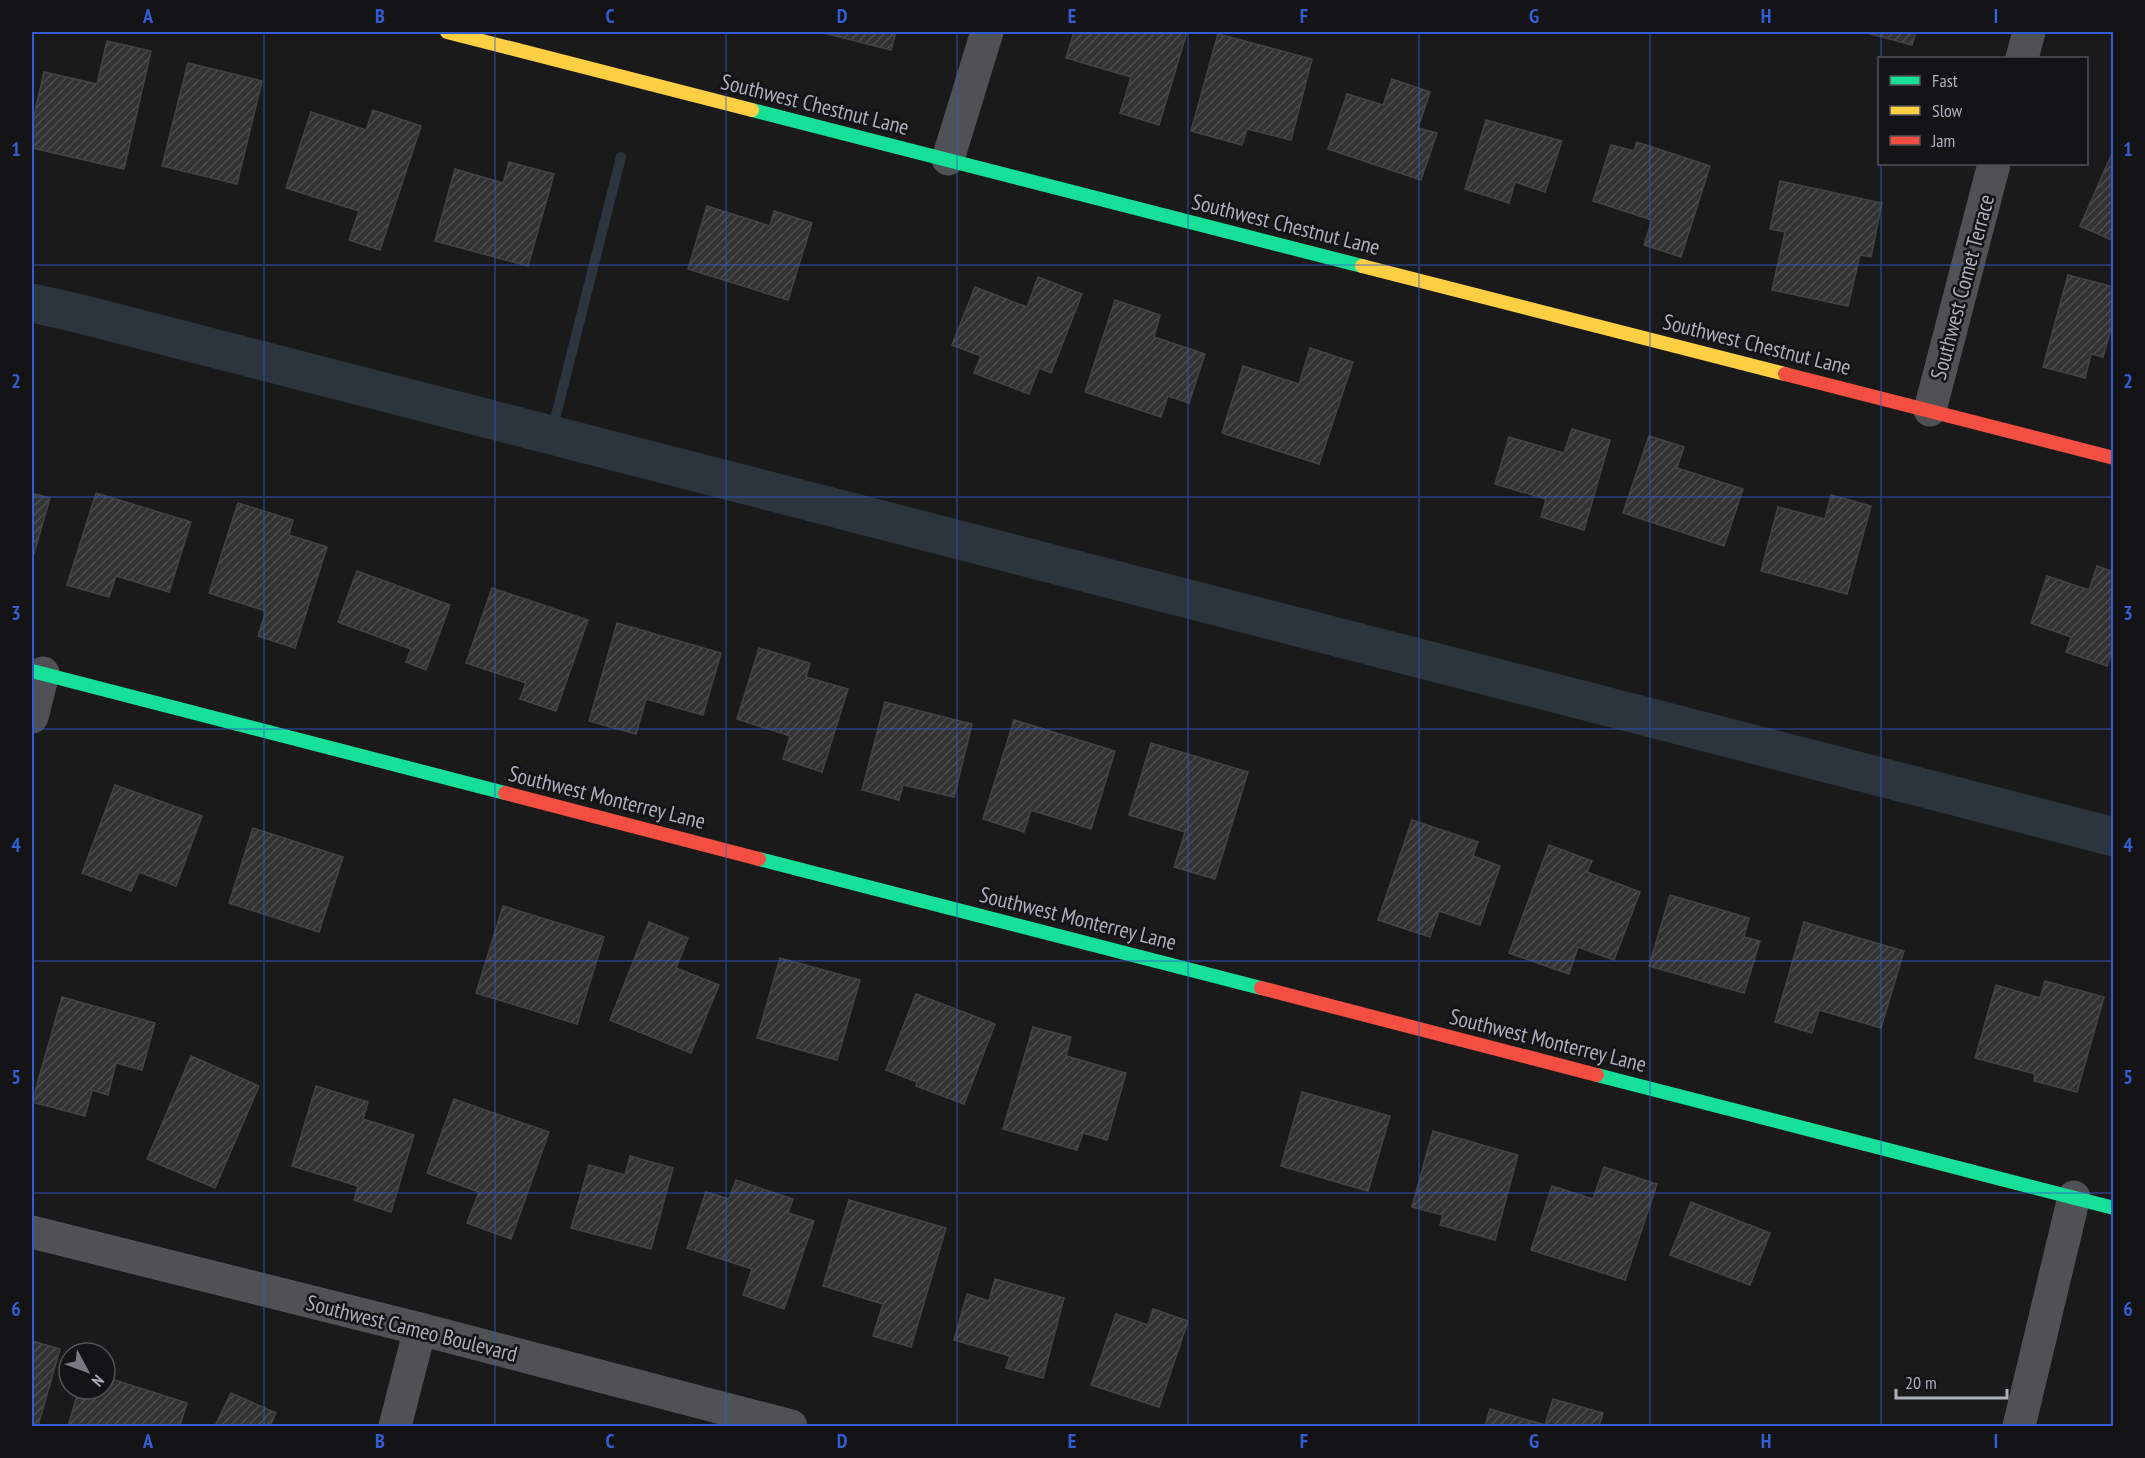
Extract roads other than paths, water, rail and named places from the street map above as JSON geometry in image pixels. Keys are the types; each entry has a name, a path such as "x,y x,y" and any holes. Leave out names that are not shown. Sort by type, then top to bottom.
{"street":[{"name":"Southwest Chestnut Lane","path":"447,32 2114,458"},
{"path":"948,159 987,32"},
{"path":"2022,57 2029,32"},
{"name":"Southwest Comet Terrace","path":"1930,410 1994,165"},
{"path":"32,717 37,672"},
{"name":"Southwest Monterrey Lane","path":"37,672 2114,1208"},
{"path":"2019,1426 2074,1197"},
{"name":"Southwest Cameo Boulevard","path":"32,1232 420,1329 791,1426"},
{"path":"395,1426 420,1329"}],"waterway":[{"path":"551,435 621,157"},
{"path":"32,303 2114,837"}]}
